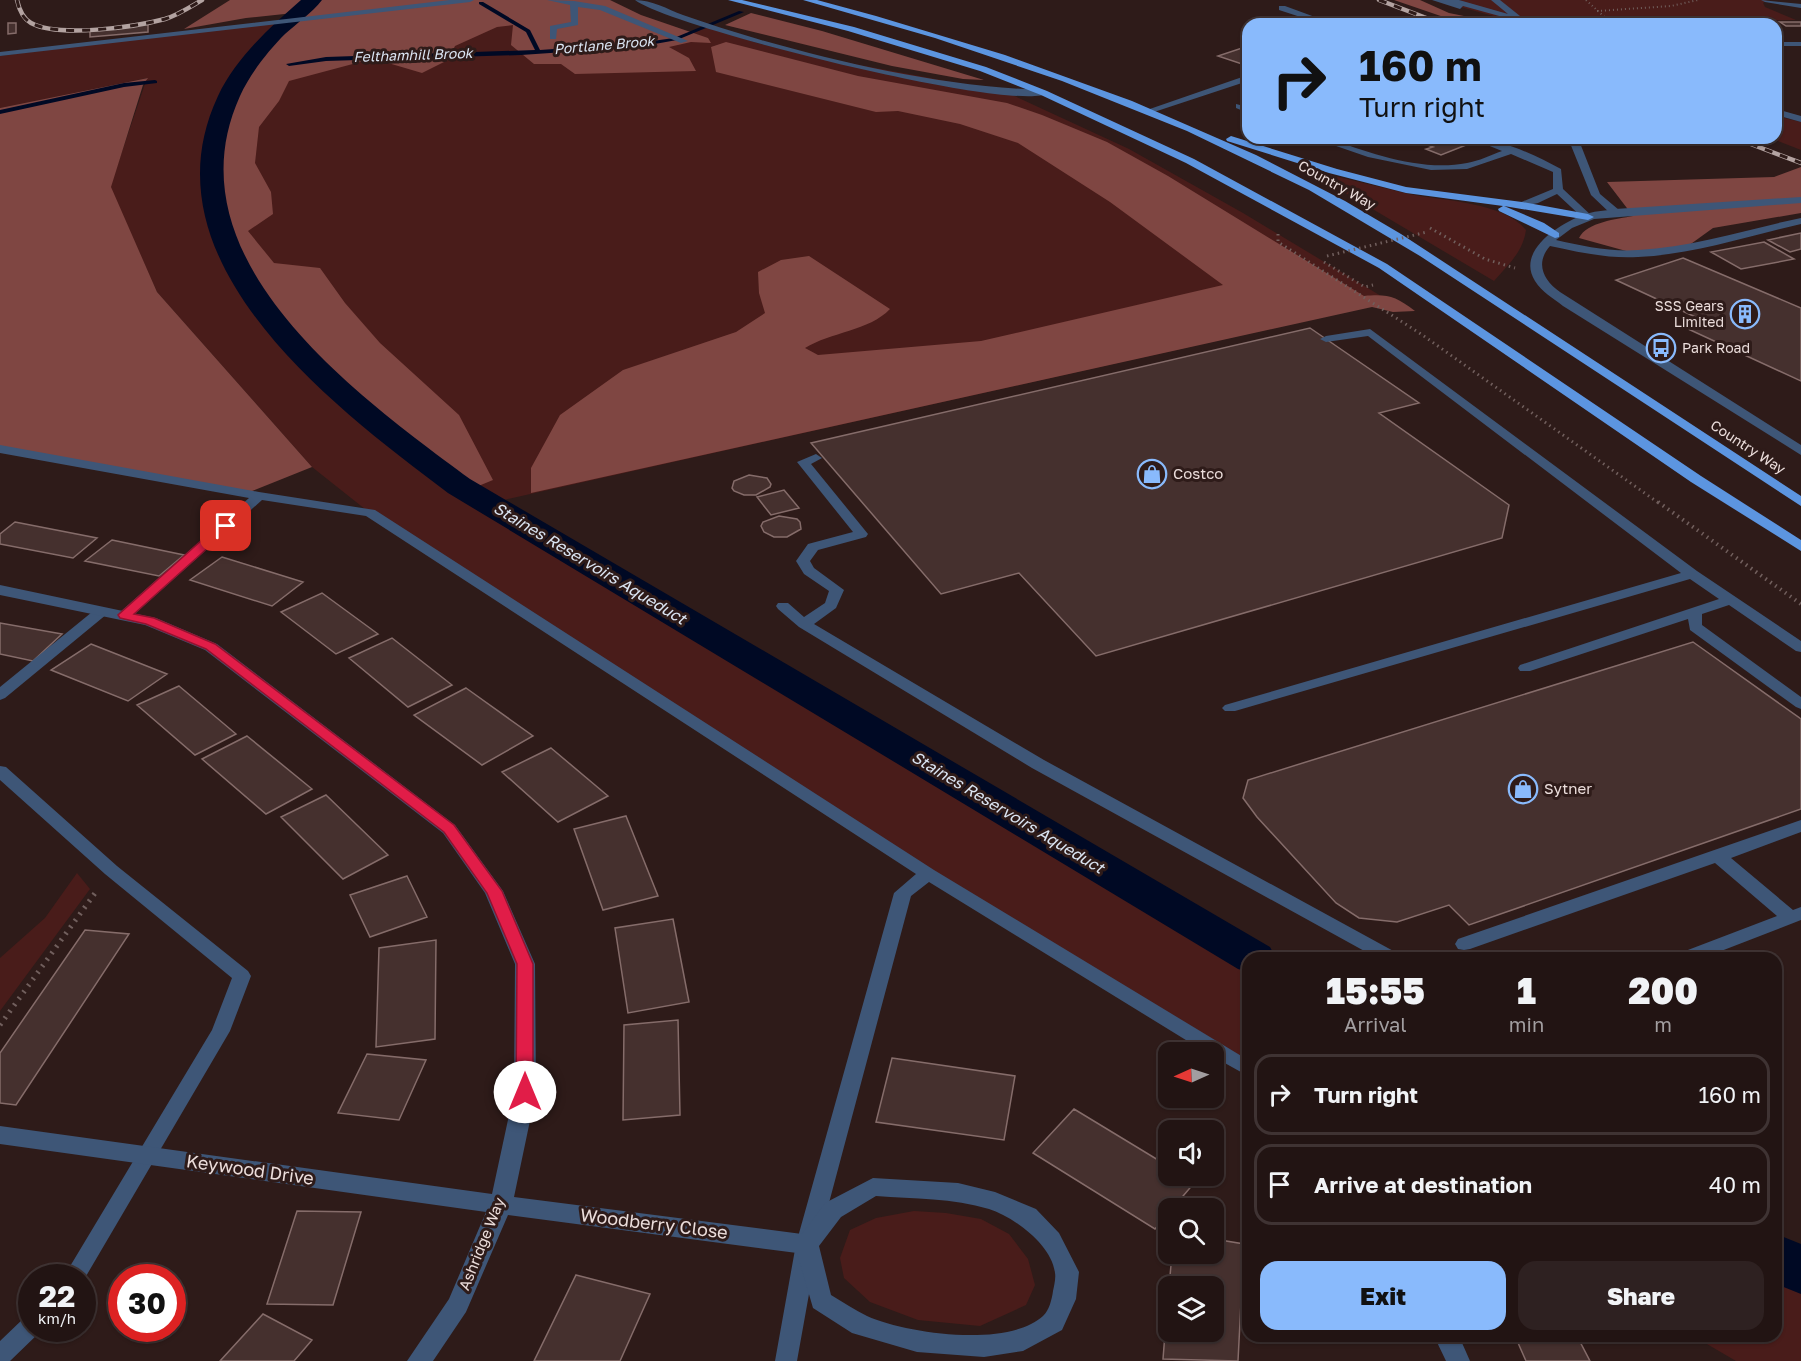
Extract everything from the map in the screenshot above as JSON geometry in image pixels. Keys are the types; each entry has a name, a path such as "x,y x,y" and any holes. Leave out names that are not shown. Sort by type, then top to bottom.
{"highway":[{"path":"732,0 906,45 982,69 1044,93 1190,161 1383,266 1696,479 1801,547"},
{"name":"Country Way","path":"810,0 1026,63 1190,128 1314,189 1428,256 1801,502"},
{"path":"1190,128 1242,144"},
{"path":"1243,144 1395,187 1588,217"},
{"path":"1486,201 1540,225 1552,238"},
{"path":"1696,479 1801,560"}],"street":[{"path":"1801,200 1615,212 1588,217 1552,238 1542,247 1535,262 1538,278 1547,288 1576,309 1801,451"},
{"path":"1552,238 1587,250 1637,254 1688,246 1801,221"},
{"name":"Ashridge Way","path":"0,590 150,621 211,646 449,829 494,891 525,964 525,1092 501,1205 458,1305 418,1361"},
{"name":"Keywood Drive","path":"0,1135 501,1205"},
{"path":"873,1187 958,1192 995,1201 1028,1216 1051,1240 1067,1272 1064,1299 1053,1323 1023,1340 984,1346 917,1341 861,1324 821,1301 807,1244 833,1210 873,1187"},
{"name":"Woodberry Close","path":"501,1205 807,1244"},
{"path":"1449,1342 1458,1361"}],"lane":[{"path":"0,54 470,0"},
{"path":"551,0 602,8 684,41"},
{"path":"639,0 689,21 757,43 892,73 1006,92 1044,93"},
{"path":"1436,0 1500,18"},
{"path":"1451,0 1514,18"},
{"path":"1495,0 1518,18"},
{"path":"1765,0 1801,6"},
{"path":"553,37 553,28 575,23 574,3"},
{"path":"1282,8 1312,18"},
{"path":"5,43 25,46 87,44"},
{"path":"1782,44 1801,44"},
{"path":"1148,111 1242,80"},
{"path":"1782,114 1801,119"},
{"path":"1335,144 1395,161 1450,167 1467,165 1510,151"},
{"path":"1491,144 1558,171 1558,190 1588,217"},
{"path":"1575,144 1596,195 1615,212"},
{"path":"1522,205 1558,190"},
{"path":"1326,339 1370,332 1692,574 1801,648"},
{"path":"0,449 260,496 370,513 928,874 1242,1065"},
{"path":"804,624 831,605 837,590 809,571 803,561 813,546 861,534 803,462 816,458"},
{"path":"124,615 260,496"},
{"path":"1230,708 1692,574"},
{"path":"1525,668 1730,600"},
{"path":"783,606 804,624 1038,764 1380,952"},
{"path":"0,695 102,611"},
{"path":"1695,612 1695,627 1801,704"},
{"path":"0,771 111,870 242,976 221,1031 82,1264"},
{"path":"1464,944 1801,826"},
{"path":"1718,856 1796,915"},
{"path":"786,1361 807,1244 903,893 928,874"},
{"path":"1701,952 1796,915"},
{"path":"0,1356 18,1339"}],"path":[{"path":"1586,0 1605,18"},
{"path":"1597,11 1671,6 1698,0"},
{"path":"1327,256 1427,232"},
{"path":"1278,233 1278,242 1421,334 1801,604"},
{"path":"0,1025 111,870"}],"shaded area":[{"path":"230,0 610,0 641,15 708,38 711,43 691,42 669,47 689,58 696,71 575,74 561,64 534,64 511,45 513,25 497,27 455,46 448,60 422,73 378,60 364,61 289,81 279,101 259,127 255,163 271,192 273,214 248,231 274,263 320,268 345,303 380,343 459,415 493,480 476,487 416,445 321,363 260,287 229,229 205,141 229,83 261,55 261,44 282,33 303,12 246,18 184,29"},
{"path":"470,0 675,39 709,27 757,43 811,56 1006,92 1129,149 1243,213 1391,302 490,503 1244,952 1242,952 1242,1065 1224,1054 1224,1042 1204,1042 928,874 370,513 312,467 157,292 110,187 147,78 0,108 0,56 177,33"},
{"path":"1394,0 1420,0 1449,13 1474,18 1446,18"},
{"path":"1462,0 1767,0 1763,3 1765,7 1796,20 1782,20 1782,18 1500,18 1450,4"},
{"path":"751,13 822,31 984,80 963,79 892,66 725,25"},
{"path":"726,42 858,76 1007,103 1042,115 1107,142 1168,176 1364,296 1391,297 1415,311 1393,312 1372,307 531,493 531,468 560,415 623,370 736,332 765,313 759,293 758,272 781,260 809,256 890,309 872,322 805,348 818,355 981,341 1223,285 1110,202 1018,143 960,124 898,111 876,112 716,72 711,47"},
{"path":"148,78 143,85 111,187 157,292 312,467 247,493 0,449 0,108"},
{"path":"1782,117 1801,122 1801,150 1782,143"},
{"path":"1801,167 1801,213 1713,228 1688,246 1637,254 1579,238 1595,225 1633,216 1607,182 1774,177"},
{"path":"1305,169 1409,194 1489,208 1516,221 1526,230 1522,245 1494,281"},
{"path":"77,873 90,889 0,1011 0,958 45,918"},
{"path":"914,1211 946,1213 981,1219 1009,1234 1028,1259 1035,1285 1026,1305 980,1326 918,1320 870,1302 844,1278 840,1258 850,1230 876,1218"},
{"path":"1782,1260 1801,1271 1801,1361 1736,1361 1704,1342 1782,1342"}],"building":[{"path":"1782,22 1801,22 1801,26 1786,26"},
{"path":"8,23 16,23 16,33 8,34"},
{"path":"148,24 148,32 90,37 90,30"},
{"path":"1242,48 1242,64 1218,56"},
{"path":"1425,144 1468,144 1441,155 1426,149 1433,147"},
{"path":"1801,233 1801,249 1790,252 1768,240"},
{"path":"1764,242 1794,259 1741,269 1711,252"},
{"name":"SSS Gears Limited","path":"1683,258 1801,308 1801,381 1686,328 1704,321 1616,280"},
{"name":"Costco","path":"1310,328 1419,403 1379,413 1509,505 1502,538 1096,656 1019,573 941,594 811,443"},
{"path":"749,475 767,478 771,484 770,487 756,495 744,495 734,491 732,488 734,481"},
{"path":"784,490 799,508 771,515 757,497"},
{"path":"779,516 797,519 801,529 787,537 774,537 764,532 761,526 763,522"},
{"path":"15,522 97,538 73,558 0,544 0,534"},
{"path":"112,540 184,555 159,576 85,561"},
{"path":"222,557 303,582 272,606 190,580"},
{"path":"322,593 378,634 336,654 281,612"},
{"path":"0,623 62,634 33,661 0,654"},
{"path":"392,638 452,685 408,707 349,658"},
{"name":"Sytner","path":"1693,642 1801,719 1801,809 1469,925 1449,905 1397,922 1359,918 1336,903 1257,817 1243,798 1248,780"},
{"path":"91,644 167,674 128,701 51,670"},
{"path":"179,686 236,734 195,755 137,705"},
{"path":"466,688 533,736 482,765 414,715"},
{"path":"247,736 312,789 266,814 202,759"},
{"path":"551,748 608,796 558,822 502,772"},
{"path":"326,795 388,855 343,879 281,817"},
{"path":"626,816 658,896 603,910 574,829"},
{"path":"407,876 427,917 370,937 350,895"},
{"path":"673,919 689,1002 628,1013 615,928"},
{"path":"85,930 129,934 16,1105 0,1103 0,1053"},
{"path":"436,940 435,1039 376,1047 379,948"},
{"path":"678,1020 680,1115 623,1120 624,1025"},
{"path":"367,1054 426,1060 399,1120 338,1113"},
{"path":"892,1058 1015,1076 1004,1140 876,1122"},
{"path":"1074,1109 1158,1160 1158,1186 1192,1186 1181,1198 1158,1198 1158,1226 1155,1229 1033,1153"},
{"path":"297,1211 361,1212 333,1305 267,1304"},
{"path":"1224,1241 1242,1244 1238,1361 1163,1359 1164,1342 1224,1342 1224,1276 1170,1276 1171,1264 1224,1264"},
{"path":"576,1275 650,1294 620,1361 534,1361"},
{"path":"263,1314 312,1340 294,1361 220,1361"},
{"path":"1518,1342 1580,1342 1590,1361 1526,1361"}],"waterway":[{"name":"Staines Reservoirs Aqueduct","path":"312,0 277,31 250,62 229,96 217,130 212,167 215,204 227,244 248,286 296,349 324,379 400,442 459,486 1244,952"},
{"name":"Portlane Brook","path":"481,3 528,31 538,51"},
{"name":"Felthamhill Brook","path":"289,64 326,59 521,53 638,45 675,39 741,12"},
{"name":"Felthamhill Brook","path":"0,112 124,85 155,82"},
{"name":"Staines Reservoirs Aqueduct","path":"1782,1260 1801,1271"}],"railway":[{"path":"17,0 25,19 31,23 60,30 117,28 165,19 202,0"},
{"path":"1379,0 1426,18"},
{"path":"1751,144 1801,163"}],"place":[{"name":"SSS Gears Limited","path":"1745,314"},
{"name":"Park Road","path":"1661,348"},
{"name":"Costco","path":"1152,474"},
{"name":"Sytner","path":"1523,789"}],"route":[{"path":"226,526 124,615 150,621 211,646 449,829 494,891 525,964 525,1092"}]}
